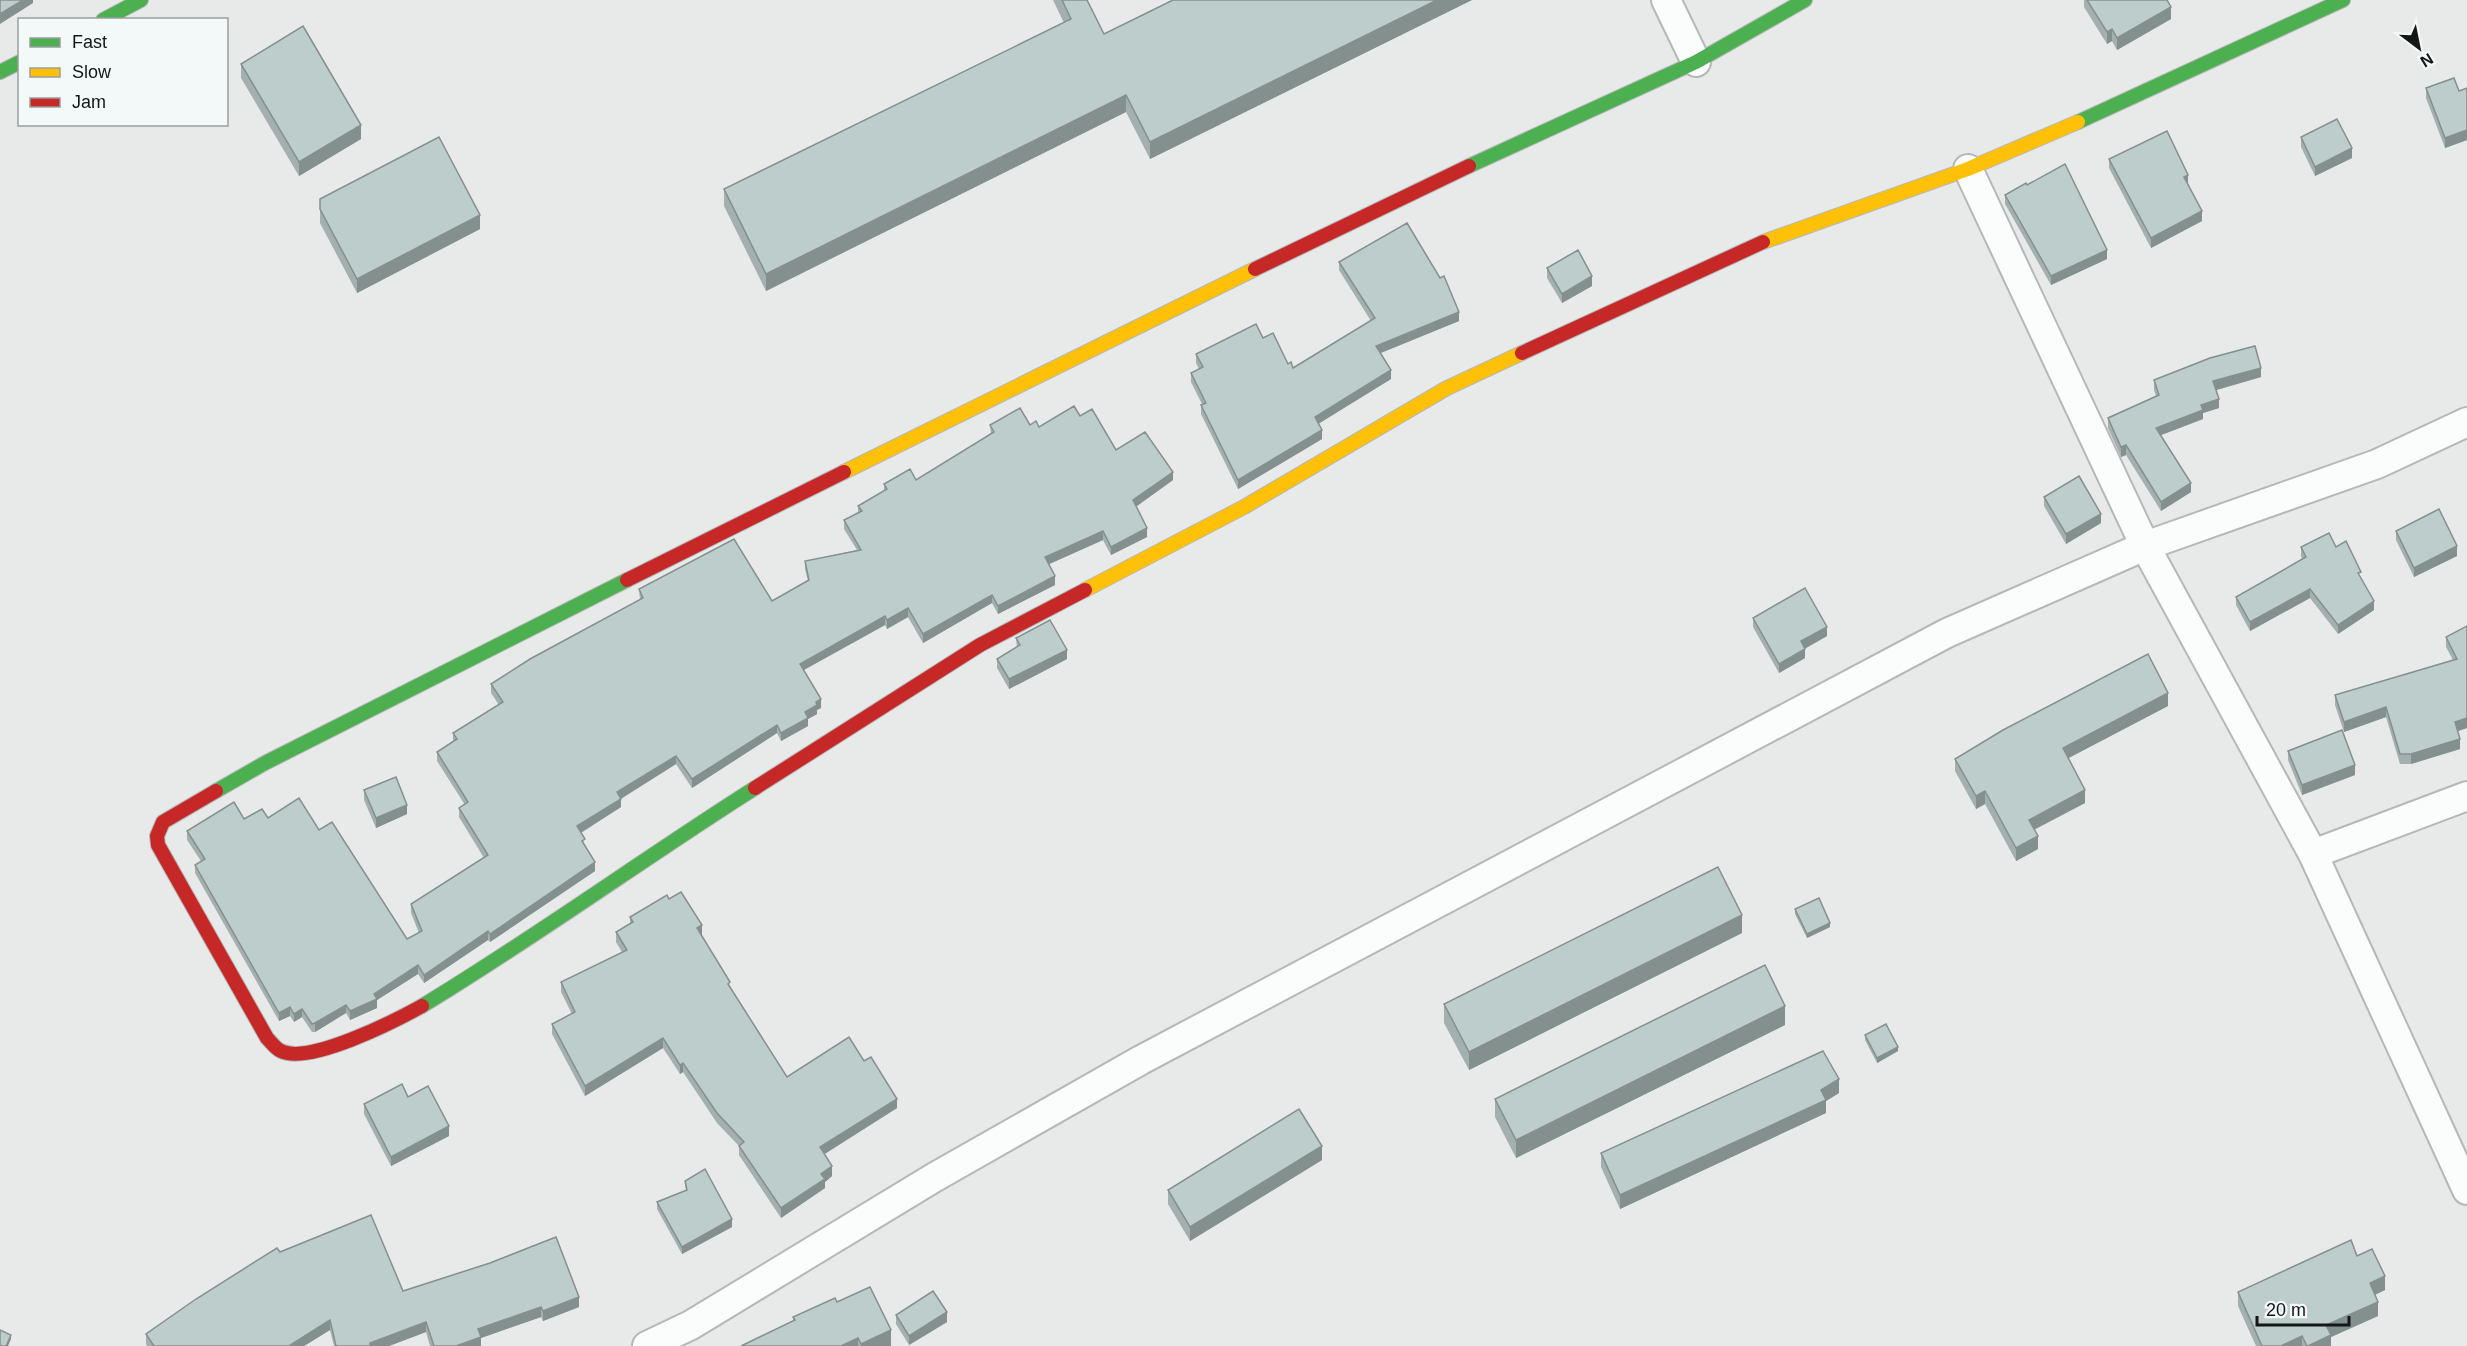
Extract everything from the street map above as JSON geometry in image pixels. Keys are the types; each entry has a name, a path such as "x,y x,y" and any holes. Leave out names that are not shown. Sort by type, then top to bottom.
{"street":[{"path":"107,18 141,0"},
{"path":"1666,0 1696,62"},
{"path":"1805,0 1696,62 1374,210 983,406 532,627 265,763 163,822 157,836 158,845 267,1038 280,1050 295,1054 320,1050 371,1032 421,1007 493,963 691,828 980,645 1244,507 1448,388 1749,247 1968,169 2063,129 2343,0"},
{"path":"0,72 18,63"},
{"path":"1968,169 2145,546 2313,854 2467,1190"},
{"path":"647,1346 691,1325 935,1177 1141,1060 1938,638 2145,546 2378,464 2467,422"},
{"path":"2313,854 2467,796"}],"building":[{"path":"0,0 23,0 0,14"},
{"path":"1062,0 1087,0 1104,34 1173,0 1437,0 1150,142 1126,95 766,274 724,189 1071,19"},
{"path":"2087,0 2167,0 2171,7 2117,38 2112,29 2107,32"},
{"path":"303,26 361,125 299,162 241,64"},
{"path":"2454,78 2459,91 2467,88 2467,130 2445,138 2426,88"},
{"path":"2337,119 2352,148 2315,167 2301,137"},
{"path":"2167,131 2188,175 2184,177 2202,211 2151,238 2109,159"},
{"path":"439,137 480,215 357,279 320,209 320,199"},
{"path":"2065,164 2107,250 2051,276 2005,195"},
{"path":"1407,223 1440,278 1444,276 1459,312 1376,346 1391,370 1315,417 1322,430 1238,480 1201,405 1206,403 1191,373 1203,367 1196,354 1256,324 1263,338 1273,333 1288,364 1291,362 1293,368 1375,318 1339,262"},
{"path":"1578,250 1592,276 1562,294 1547,268"},
{"path":"2255,346 2261,368 2213,381 2219,399 2201,405 2203,410 2156,428 2191,483 2161,502 2126,445 2121,447 2108,418 2159,395 2154,380 2210,358"},
{"path":"1074,406 1080,416 1092,409 1116,450 1145,432 1173,472 1133,500 1147,528 1111,547 1103,531 1045,557 1055,576 998,606 992,595 923,634 908,608 887,620 885,616 800,664 821,699 816,702 817,705 805,712 808,718 781,733 777,725 692,779 676,756 617,792 621,799 577,826 585,839 582,841 595,862 490,934 488,931 424,975 418,965 374,994 377,999 350,1011 346,1005 312,1024 302,1009 294,1014 290,1007 279,1013 195,865 205,859 187,831 234,802 244,819 262,809 268,818 299,798 319,830 332,822 407,939 422,931 411,904 488,855 459,808 468,802 437,752 457,739 453,733 503,702 491,684 530,659 643,598 639,589 734,539 772,601 809,580 805,561 861,550 844,520 862,511 858,506 887,489 884,484 910,469 916,480 994,432 990,425 1020,408 1030,425 1036,421 1039,427"},
{"path":"2079,476 2101,514 2066,534 2044,497"},
{"path":"2439,509 2457,546 2414,568 2396,531"},
{"path":"2329,533 2336,547 2346,541 2361,572 2358,573 2374,601 2338,625 2310,589 2250,622 2236,597 2306,557 2301,547"},
{"path":"1805,588 1827,627 1801,641 1805,649 1779,664 1753,618"},
{"path":"1050,620 1067,650 1009,679 997,659 1020,645 1016,638"},
{"path":"2467,626 2467,718 2455,722 2460,739 2411,754 2400,754 2386,707 2344,722 2335,695 2457,659 2446,637"},
{"path":"2148,654 2168,693 2063,748 2085,790 2029,820 2038,836 2016,848 1985,791 1976,796 1955,759 2003,730"},
{"path":"2342,730 2355,765 2302,785 2288,751"},
{"path":"396,777 407,805 376,818 364,790"},
{"path":"1718,867 1742,915 1469,1052 1444,1004"},
{"path":"681,892 702,925 697,928 730,982 728,984 787,1077 849,1037 864,1061 871,1057 897,1099 820,1147 832,1166 821,1174 825,1179 781,1208 739,1146 744,1142 717,1113 683,1063 680,1065 663,1038 585,1086 552,1024 575,1012 561,982 627,950 616,932 633,922 630,917 667,895 669,899"},
{"path":"1819,898 1830,923 1807,934 1795,909"},
{"path":"1765,965 1785,1006 1516,1140 1495,1099"},
{"path":"1886,1024 1898,1047 1877,1058 1865,1035"},
{"path":"1823,1051 1839,1079 1821,1090 1826,1100 1620,1195 1601,1153"},
{"path":"402,1084 408,1097 428,1086 449,1126 391,1157 364,1104"},
{"path":"1299,1109 1322,1146 1190,1227 1168,1190"},
{"path":"705,1169 732,1219 682,1247 657,1202 687,1190 685,1181"},
{"path":"371,1215 403,1291 490,1263 556,1237 579,1297 543,1311 541,1307 478,1329 481,1337 456,1346 434,1346 426,1322 370,1343 370,1346 336,1346 330,1320 289,1346 154,1346 146,1334 196,1299 277,1248 280,1252"},
{"path":"2351,1240 2357,1256 2372,1249 2385,1276 2370,1283 2378,1302 2326,1325 2331,1335 2308,1346 2302,1336 2281,1346 2262,1346 2238,1292"},
{"path":"870,1287 891,1330 861,1344 858,1338 841,1346 741,1346 795,1320 793,1317 835,1298 837,1302"},
{"path":"933,1291 947,1312 909,1336 896,1315"},
{"path":"0,1330 11,1335 6,1346 0,1346"}],"traffic: fast":[{"path":"107,18 141,0"},
{"path":"1469,166 1696,62 1805,0"},
{"path":"2078,122 2343,0"},
{"path":"0,72 18,63"},
{"path":"216,791 265,763 627,580"},
{"path":"422,1006 755,788"}],"traffic: slow":[{"path":"1763,242 1968,169 2078,122"},
{"path":"844,472 1255,269"},
{"path":"1085,590 1244,507 1447,388 1522,353"}],"traffic: jam":[{"path":"1255,269 1469,166"},
{"path":"1522,353 1763,242"},
{"path":"627,580 844,472"},
{"path":"755,788 980,645 1085,590"},
{"path":"216,791 163,822 157,836 158,845 267,1038 277,1049 294,1054 331,1047 373,1031 422,1006"}]}
